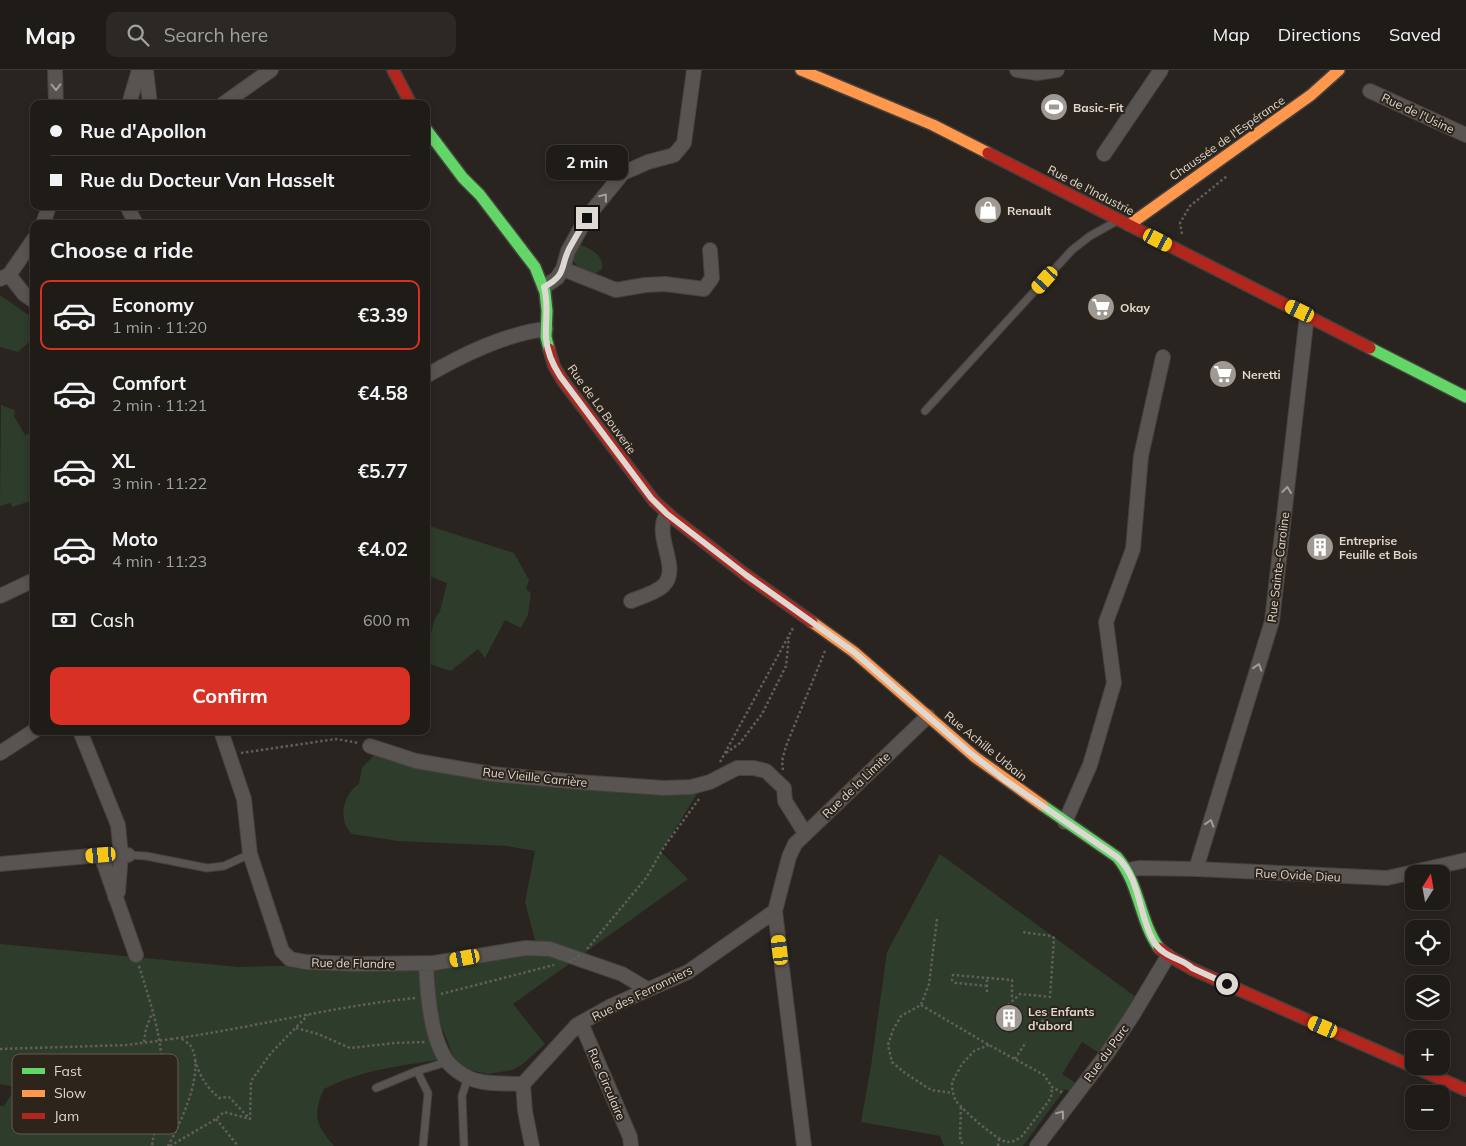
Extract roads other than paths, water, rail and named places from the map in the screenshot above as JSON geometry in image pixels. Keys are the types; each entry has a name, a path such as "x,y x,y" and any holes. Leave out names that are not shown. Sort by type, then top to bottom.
{"street":[{"path":"55,70 56,100"},
{"path":"130,100 139,70"},
{"path":"146,70 150,100"},
{"path":"229,100 271,70"},
{"path":"393,70 409,100"},
{"path":"544,287 554,282 563,269 568,251 587,218 623,173 648,162 674,155 684,142 694,70"},
{"path":"1017,70 1037,72 1057,70"},
{"path":"1104,154 1161,70"},
{"name":"Chaussée de l'Espérance","path":"1124,222 1311,95 1339,70"},
{"name":"Rue de l'Industrie","path":"804,71 826,75 933,125 1466,397"},
{"name":"Rue de l'Usine","path":"1370,91 1466,135"},
{"name":"Rue de La Bouverie","path":"430,134 532,262 544,287 547,304 546,329 548,349 560,376 645,490 667,514 746,575"},
{"path":"30,244 5,277 30,298"},
{"path":"563,269 616,290 665,284 704,289 712,278 710,250"},
{"name":"Rue Sainte-Caroline","path":"1196,869 1272,621 1307,315"},
{"path":"430,374 477,350 515,336 546,329"},
{"path":"1065,822 1090,765 1114,683 1106,622 1133,549 1141,456 1164,357"},
{"path":"631,601 661,587 668,578 669,568 662,530 667,514"},
{"name":"Rue Achille Urbain","path":"746,575 863,660 1005,780 1117,857 1128,870"},
{"path":"0,596 30,582"},
{"name":"Rue de la Limite","path":"775,911 789,857 795,844 928,716"},
{"path":"0,753 30,734"},
{"path":"82,735 118,825 124,855 118,892 115,897"},
{"name":"Rue de Flandre","path":"222,735 244,799 250,854 282,951 290,958 316,963 426,963 526,948 550,949 622,974 647,989"},
{"name":"Rue Vieille Carrière","path":"370,746 416,761 492,774 664,788 691,787 710,782 737,768 754,768 766,771 784,788 785,801 805,833"},
{"path":"0,864 101,855 124,855"},
{"path":"101,855 136,955"},
{"name":"Rue Ovide Dieu","path":"1128,870 1139,868 1196,869 1387,878 1466,860"},
{"path":"1128,870 1151,935 1168,956 1466,1090"},
{"path":"775,911 804,1146"},
{"name":"Rue des Ferronniers","path":"523,1084 577,1025 611,1006 688,972 775,911"},
{"name":"Rue du Parc","path":"1037,1146 1106,1055 1130,1020 1168,956"},
{"path":"426,963 437,1040 447,1062 468,1077 485,1082 523,1084 532,1146"},
{"name":"Rue Circulaire","path":"581,1023 630,1137 631,1146"}],"lane":[{"path":"925,411 1072,250 1090,236 1124,222"},
{"path":"124,855 146,856 207,868 224,866 250,854"},
{"path":"376,1088 417,1071 447,1062"},
{"path":"417,1071 428,1093 423,1146"},
{"path":"464,1146 462,1096 468,1077"}],"place":[{"name":"Basic-Fit","path":"1054,107"},
{"name":"Renault","path":"988,210"},
{"name":"Okay","path":"1101,307"},
{"name":"Neretti","path":"1223,374"},
{"name":"Entreprise Feuille et Bois","path":"1320,547"},
{"name":"Les Enfants d'abord","path":"1009,1018"}]}
